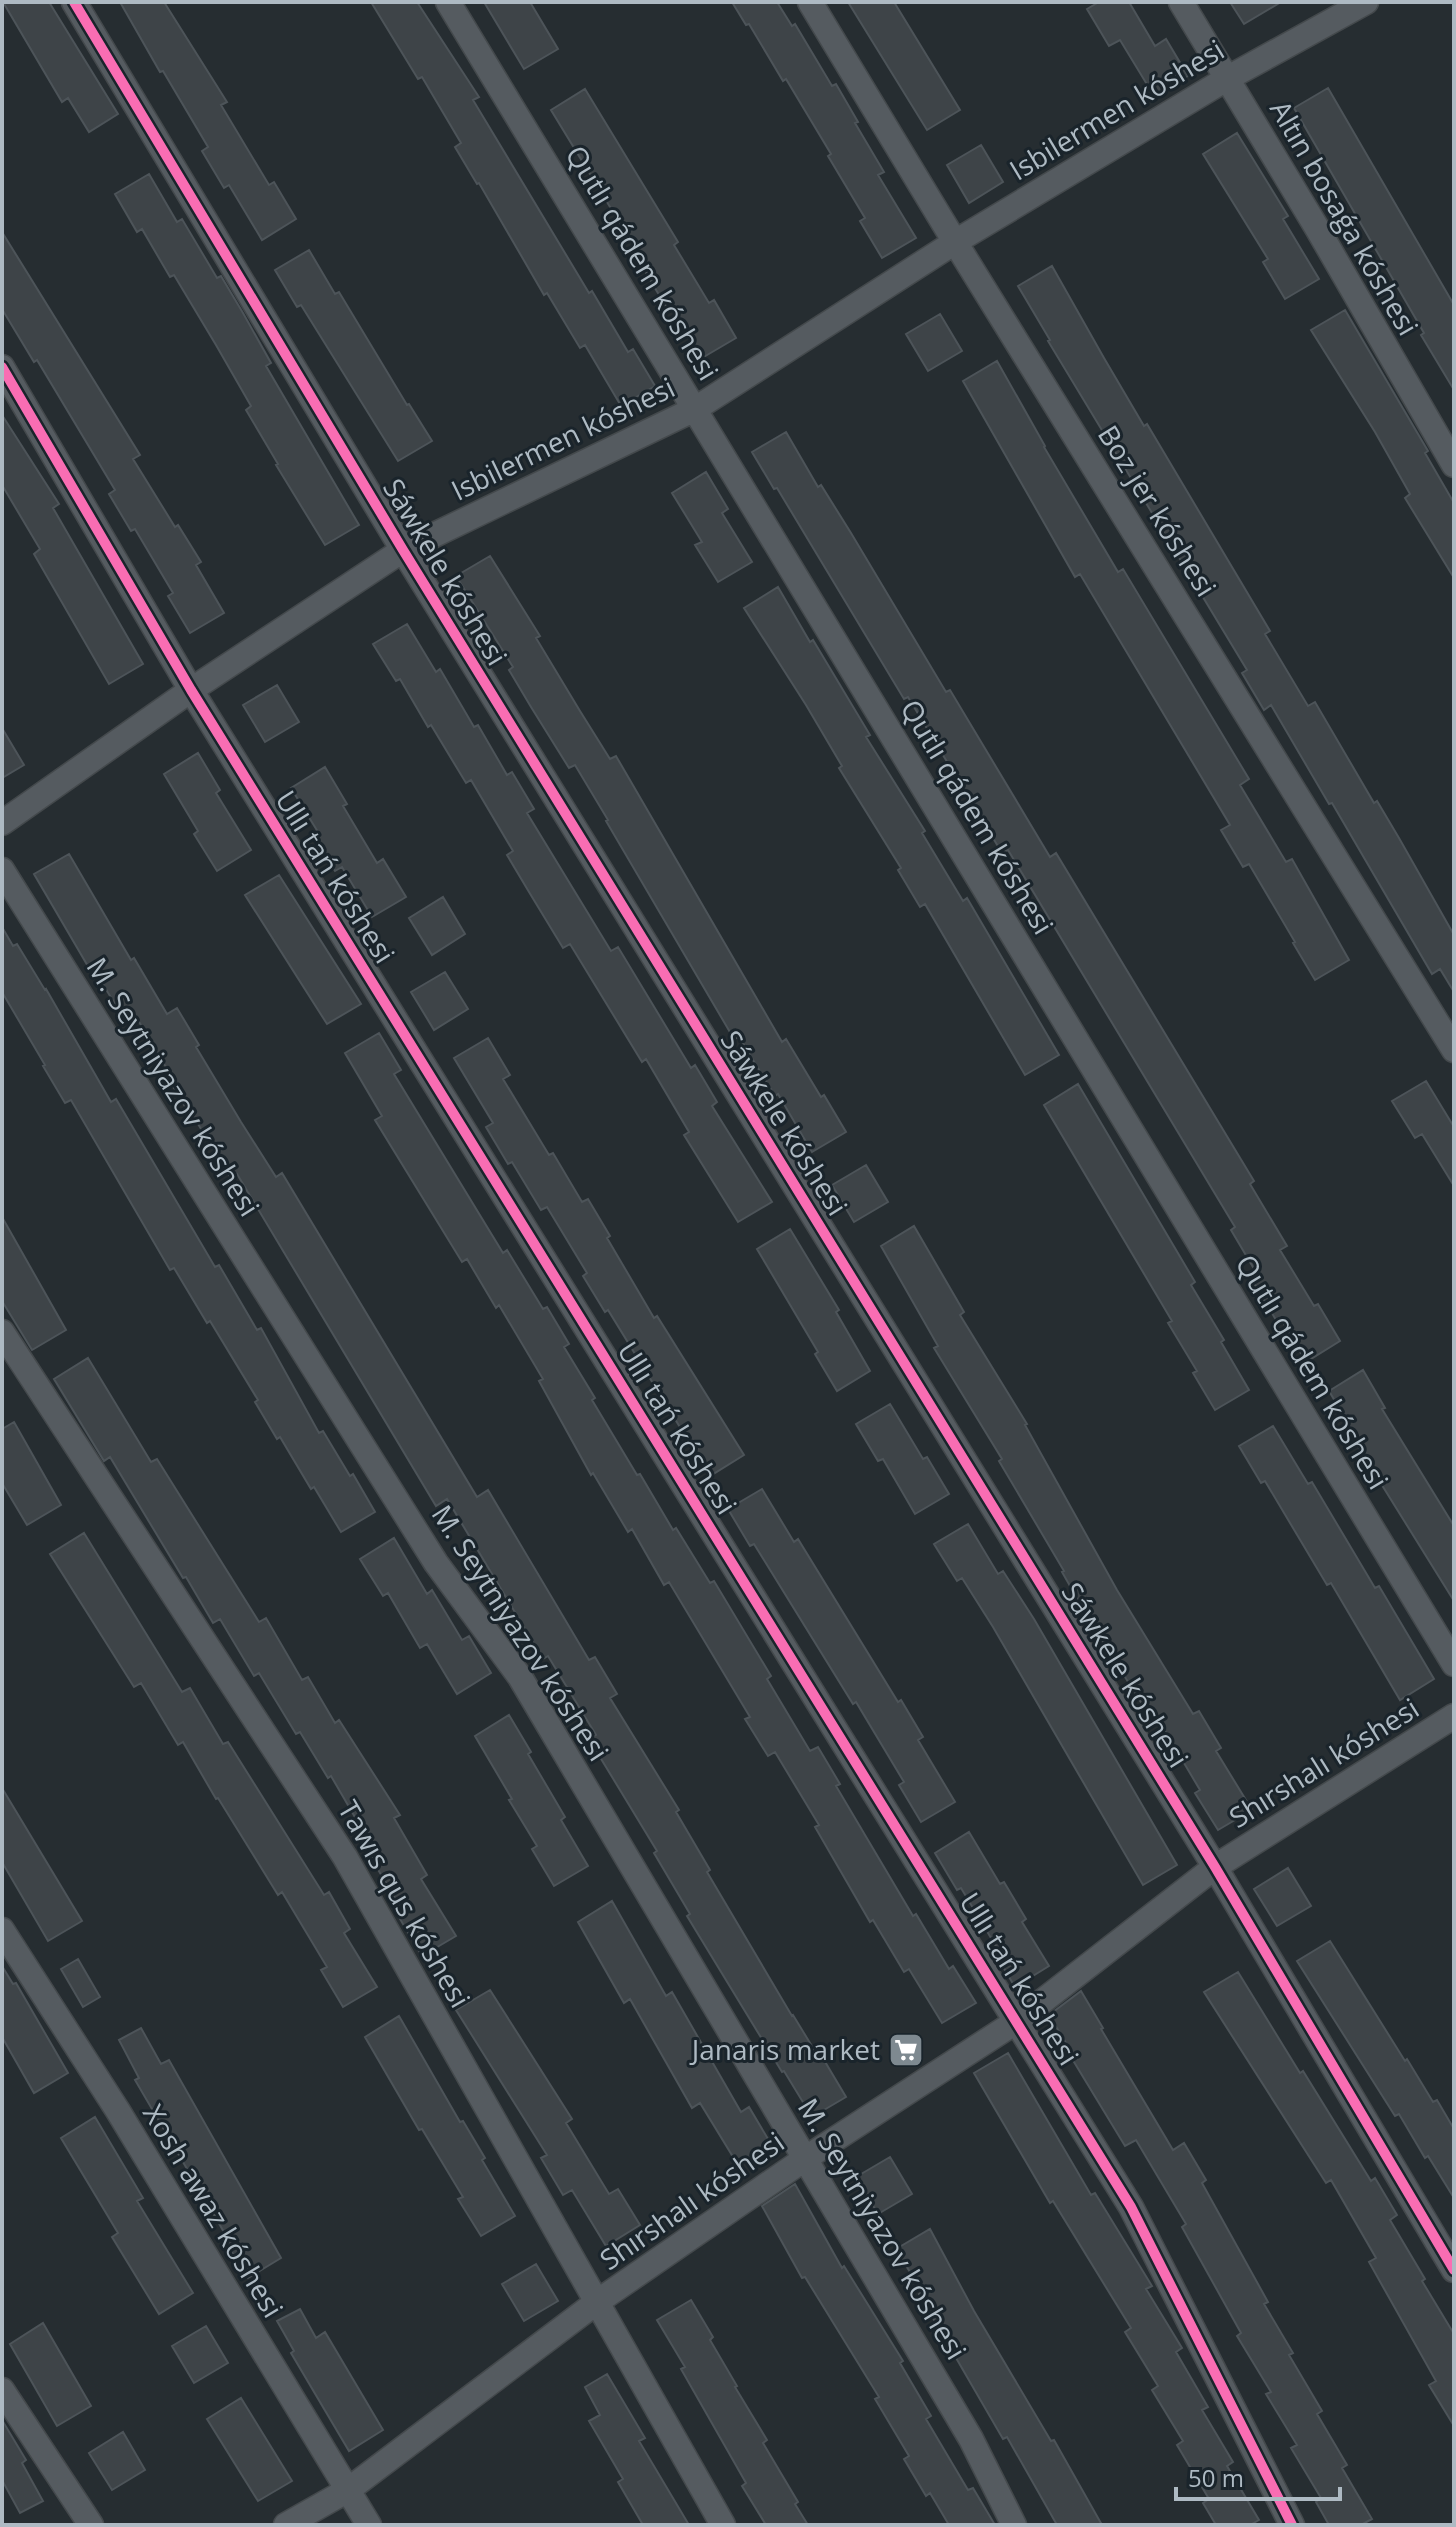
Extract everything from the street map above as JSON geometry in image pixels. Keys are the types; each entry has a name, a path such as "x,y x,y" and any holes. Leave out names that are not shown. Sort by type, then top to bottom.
{"street":[{"name":"Sáwkele kóshesi","path":"74,2 403,550 1215,1867 1454,2270"},
{"name":"Qutlı qádem kóshesi","path":"448,2 1454,1664"},
{"name":"Boz jer kóshesi","path":"810,2 1454,1050"},
{"name":"Altın bosaǵa kóshesi","path":"1181,2 1454,465"},
{"name":"Isbilermen kóshesi","path":"2,823 191,690 403,550 695,409 955,242 1228,78 1366,2"},
{"name":"Ullı tań kóshesi","path":"2,367 191,690 1131,2207 1292,2525"},
{"name":"M. Seytniyazov kóshesi","path":"2,870 436,1563 520,1677 971,2439 1014,2525"},
{"name":"Tawıs qus kóshesi","path":"2,1332 345,1857 723,2525"},
{"name":"Shırshalı kóshesi","path":"286,2525 348,2490 597,2302 806,2158 1017,2021 1215,1867 1454,1716"},
{"name":"Xosh awaz kóshesi","path":"2,1930 118,2111 369,2525"},
{"path":"2,2390 91,2525"}],"building":[{"path":"3,2 49,2 118,114 89,132 68,98 62,102"},
{"path":"120,2 164,2 227,102 221,105 269,185 274,182 296,219 262,240 229,185 224,188 202,151 208,147"},
{"path":"371,2 417,2 479,97 473,100 589,293 592,291 628,352 633,349 655,386 621,406 585,345 580,348 547,293 544,295 455,147 461,143 422,77 418,79"},
{"path":"484,2 530,2 558,49 524,69"},
{"path":"732,2 777,2 792,26 795,24 832,86 836,84 858,122 855,123 884,172 878,175 916,238 882,258 860,221 865,218 828,156 831,154 786,79 783,81"},
{"path":"848,2 894,2 960,110 927,130"},
{"path":"1099,2 1129,2 1155,46 1166,39 1188,76 1154,96 1120,40 1109,46 1087,9"},
{"path":"1230,2 1281,2 1244,24"},
{"path":"1328,88 1454,305 1454,390 1294,108"},
{"path":"585,89 678,242 674,245 709,303 714,300 736,338 702,358 672,308 668,310 646,273 649,271 551,110"},
{"path":"1237,133 1288,216 1283,219 1319,279 1285,299 1263,262 1268,259 1203,154"},
{"path":"981,145 1003,182 969,203 947,165"},
{"path":"149,174 177,222 182,219 217,278 221,276 271,363 266,366 359,525 325,545 246,410 251,406 216,345 174,275 170,277 142,229 137,232 115,194"},
{"path":"2,232 140,455 133,459 175,527 178,525 201,562 196,565 224,613 190,633 168,596 173,593 135,529 131,531 109,494 115,490 37,360 34,362 2,309"},
{"path":"309,250 335,294 339,292 432,441 398,461 301,305 297,307 275,270"},
{"path":"1052,266 1144,426 1147,424 1270,631 1265,634 1308,706 1315,702 1374,803 1377,801 1454,935 1454,992 1440,969 1432,974 1271,705 1264,710 1242,673 1247,670 1048,341 1018,286"},
{"path":"1345,310 1428,451 1425,453 1454,503 1454,578 1405,498 1410,494 1375,432 1311,330"},
{"path":"940,314 962,351 928,371 906,334"},
{"path":"997,361 1118,572 1123,569 1249,779 1240,785 1286,862 1292,859 1349,960 1315,980 1249,864 1243,867 1221,830 1230,825 1080,574 1075,577 963,381"},
{"path":"2,415 59,504 53,508 143,664 109,684 34,554 40,549 2,485"},
{"path":"786,432 818,487 821,485 851,533 946,692 950,690 1050,857 1056,853 1254,1181 1250,1184 1287,1246 1280,1250 1314,1306 1318,1304 1340,1341 1306,1362 1280,1317 1276,1320 1254,1283 1260,1279 1231,1230 1235,1227 1008,850 1002,853 908,697 904,699 777,488 774,489 752,452"},
{"path":"706,472 728,509 722,513 752,562 718,582 695,545 702,542 672,493"},
{"path":"490,556 610,759 616,756 782,1042 786,1039 846,1132 812,1152 739,1037 734,1039 575,765 569,768 509,670 513,667 456,576"},
{"path":"778,587 870,735 866,737 925,831 922,833 963,901 967,898 1059,1055 1025,1075 925,904 920,907 898,870 901,868 839,768 842,766 744,608"},
{"path":"407,624 436,672 440,669 474,727 478,725 507,775 512,772 534,809 527,813 611,951 618,947 691,1068 695,1065 717,1102 712,1106 772,1202 738,1222 684,1135 689,1132 646,1059 642,1062 570,944 563,948 507,855 513,851 471,780 466,783 431,725 428,727 400,679 396,681 373,644"},
{"path":"277,685 299,722 265,742 243,705"},
{"path":"2,728 24,765 2,778"},
{"path":"198,753 220,790 216,793 251,850 217,871 194,834 198,831 164,774"},
{"path":"325,767 347,804 343,806 377,863 383,859 406,897 372,917 342,867 335,871 313,834 318,832 291,788"},
{"path":"69,854 131,960 134,958 167,1014 177,1008 199,1045 196,1047 276,1177 282,1173 477,1497 488,1490 589,1660 595,1657 617,1694 610,1698 679,1810 676,1812 710,1870 707,1872 792,2016 846,2097 812,2117 687,1916 690,1914 654,1853 657,1851 589,1739 596,1735 548,1656 543,1659 447,1499 436,1506 237,1174 231,1178 193,1120 132,1010 122,1016 92,966 89,968 34,874"},
{"path":"279,875 361,1004 327,1024 245,895"},
{"path":"443,897 465,934 432,955 409,918"},
{"path":"2,927 46,989 111,1102 116,1099 215,1267 219,1265 257,1330 261,1328 319,1433 323,1431 375,1512 341,1532 280,1437 277,1439 255,1402 258,1400 210,1321 207,1323 174,1268 170,1270 71,1100 65,1103 2,992"},
{"path":"445,972 468,1009 434,1030 411,992"},
{"path":"379,1033 401,1070 394,1074 503,1253 507,1250 543,1309 547,1307 569,1344 564,1347 595,1398 592,1400 637,1475 640,1474 673,1530 676,1528 710,1583 714,1581 771,1676 767,1679 810,1751 818,1747 840,1784 836,1786 913,1916 916,1914 949,1969 953,1966 976,2003 942,2023 909,1969 904,1972 873,1920 870,1922 815,1827 819,1825 775,1752 768,1756 745,1719 750,1717 669,1582 664,1585 632,1529 628,1532 593,1473 591,1475 539,1381 543,1379 499,1305 496,1308 467,1259 462,1262 375,1120 382,1116 345,1053"},
{"path":"488,1038 510,1075 503,1079 549,1155 553,1153 582,1202 588,1199 654,1318 657,1316 744,1455 710,1476 608,1310 605,1312 583,1276 587,1273 547,1207 541,1210 486,1127 493,1123 454,1058"},
{"path":"1426,1081 1454,1127 1454,1186 1422,1134 1415,1138 1392,1101"},
{"path":"1078,1084 1195,1282 1191,1285 1249,1390 1215,1410 1193,1373 1197,1371 1168,1323 1172,1321 1044,1105"},
{"path":"866,1165 888,1202 854,1222 832,1185"},
{"path":"2,1217 66,1330 32,1350 2,1301"},
{"path":"914,1226 964,1312 960,1315 1027,1424 1117,1590 1193,1714 1199,1711 1221,1748 1216,1751 1252,1810 1218,1830 1195,1793 1200,1790 1152,1709 1147,1712 1091,1623 999,1461 1002,1459 934,1348 938,1346 881,1246"},
{"path":"790,1229 839,1310 836,1312 870,1371 837,1391 815,1354 818,1352 757,1249"},
{"path":"88,1358 151,1462 157,1459 259,1622 266,1618 302,1680 308,1677 335,1723 339,1720 400,1815 394,1818 427,1875 421,1879 456,1936 422,1956 400,1919 406,1916 371,1858 377,1855 331,1776 328,1778 300,1732 296,1734 259,1673 254,1676 220,1619 213,1623 110,1457 104,1461 54,1379"},
{"path":"1363,1370 1385,1408 1382,1409 1454,1526 1454,1601 1357,1445 1360,1443 1329,1391"},
{"path":"890,1404 923,1459 927,1457 949,1494 915,1514 883,1459 878,1461 856,1424"},
{"path":"14,1422 61,1505 27,1525 2,1483 2,1429"},
{"path":"1273,1426 1308,1484 1312,1482 1375,1588 1379,1586 1434,1679 1400,1700 1331,1583 1327,1585 1265,1481 1261,1483 1239,1446"},
{"path":"762,1489 794,1542 798,1539 898,1702 901,1700 923,1737 918,1740 955,1802 921,1822 899,1785 904,1782 856,1702 853,1704 754,1544 750,1546 728,1509"},
{"path":"968,1524 998,1574 1003,1571 1034,1619 1177,1865 1143,1885 993,1627 962,1578 957,1581 934,1544"},
{"path":"84,1533 182,1692 190,1688 223,1744 228,1742 324,1895 329,1892 350,1929 344,1933 377,1987 343,2007 321,1970 327,1967 282,1892 278,1895 183,1742 178,1745 141,1683 134,1687 50,1554"},
{"path":"394,1538 427,1594 432,1590 462,1640 469,1636 491,1673 457,1694 427,1644 420,1648 388,1593 383,1596 360,1559"},
{"path":"509,1715 565,1817 561,1820 588,1866 554,1886 532,1849 537,1846 475,1736"},
{"path":"2,1788 82,1921 48,1941 2,1862"},
{"path":"969,1832 1000,1884 1004,1882 1026,1919 1022,1922 1049,1966 1015,1987 993,1950 997,1948 961,1888 957,1890 935,1853"},
{"path":"1288,1868 1311,1906 1277,1926 1254,1889"},
{"path":"612,1901 666,1996 672,1992 741,2112 749,2107 771,2144 738,2165 700,2103 692,2108 630,1999 624,2003 578,1922"},
{"path":"1330,1941 1405,2061 1407,2059 1433,2102 1437,2100 1454,2129 1454,2198 1399,2114 1395,2116 1297,1961"},
{"path":"78,1959 100,1997 83,2007 61,1969"},
{"path":"2,1966 13,1984 16,1983 68,2073 34,2093 2,2037"},
{"path":"1238,1972 1371,2181 1375,2178 1397,2215 1390,2220 1454,2334 1454,2426 1429,2385 1436,2381 1369,2262 1376,2258 1331,2180 1326,2183 1204,1992"},
{"path":"490,1990 572,2119 566,2123 609,2194 618,2189 640,2225 606,2246 572,2190 563,2195 541,2158 547,2155 456,2010"},
{"path":"1081,1991 1173,2150 1184,2143 1206,2180 1202,2183 1268,2302 1264,2304 1293,2353 1289,2355 1322,2411 1317,2414 1347,2465 1342,2468 1372,2519 1361,2525 1329,2525 1316,2502 1321,2498 1291,2448 1297,2445 1266,2394 1271,2392 1237,2336 1241,2333 1182,2227 1186,2224 1136,2140 1125,2146 1071,2057 1074,2056 1049,2015"},
{"path":"399,2016 460,2122 463,2121 485,2158 482,2160 515,2216 481,2236 458,2199 463,2197 422,2129 419,2130 365,2037"},
{"path":"141,2028 161,2064 169,2060 281,2258 248,2278 135,2080 139,2078 119,2040"},
{"path":"1008,2053 1091,2195 1095,2193 1152,2286 1146,2289 1182,2348 1176,2352 1208,2407 1202,2410 1233,2462 1227,2466 1259,2520 1250,2525 1216,2525 1203,2503 1209,2499 1177,2445 1183,2441 1152,2390 1158,2386 1125,2332 1131,2328 1053,2201 1050,2203 974,2073"},
{"path":"95,2117 143,2198 137,2201 193,2293 159,2314 112,2237 118,2233 61,2138"},
{"path":"890,2157 912,2194 878,2214 856,2177"},
{"path":"795,2184 842,2268 844,2266 903,2361 900,2363 931,2416 926,2419 968,2490 973,2488 995,2525 949,2525 930,2493 926,2496 904,2459 909,2456 875,2399 879,2397 805,2277 802,2278 762,2206"},
{"path":"930,2229 974,2311 1051,2441 1054,2440 1102,2525 1057,2525 1007,2437 1003,2439 896,2249"},
{"path":"536,2264 558,2301 524,2321 502,2284"},
{"path":"691,2300 713,2337 710,2340 735,2387 767,2440 763,2443 808,2525 766,2525 742,2486 746,2483 681,2369 685,2367 657,2320"},
{"path":"300,2309 316,2338 325,2332 383,2430 349,2451 291,2353 294,2351 277,2321"},
{"path":"43,2323 91,2406 57,2426 10,2344"},
{"path":"206,2326 228,2363 194,2383 172,2346"},
{"path":"607,2374 645,2438 639,2441 689,2525 643,2525 618,2482 623,2479 589,2421 600,2415 585,2387"},
{"path":"241,2398 292,2481 258,2501 207,2419"},
{"path":"2,2420 26,2460 22,2463 43,2501 20,2513 2,2480"},
{"path":"123,2432 145,2470 112,2490 89,2453"}],"cycle path":[{"path":"74,2 403,550 1215,1867 1454,2270"},
{"path":"2,367 191,690 1131,2207 1292,2525"}],"place":[{"name":"Janaris market","path":"906,2050"}]}
